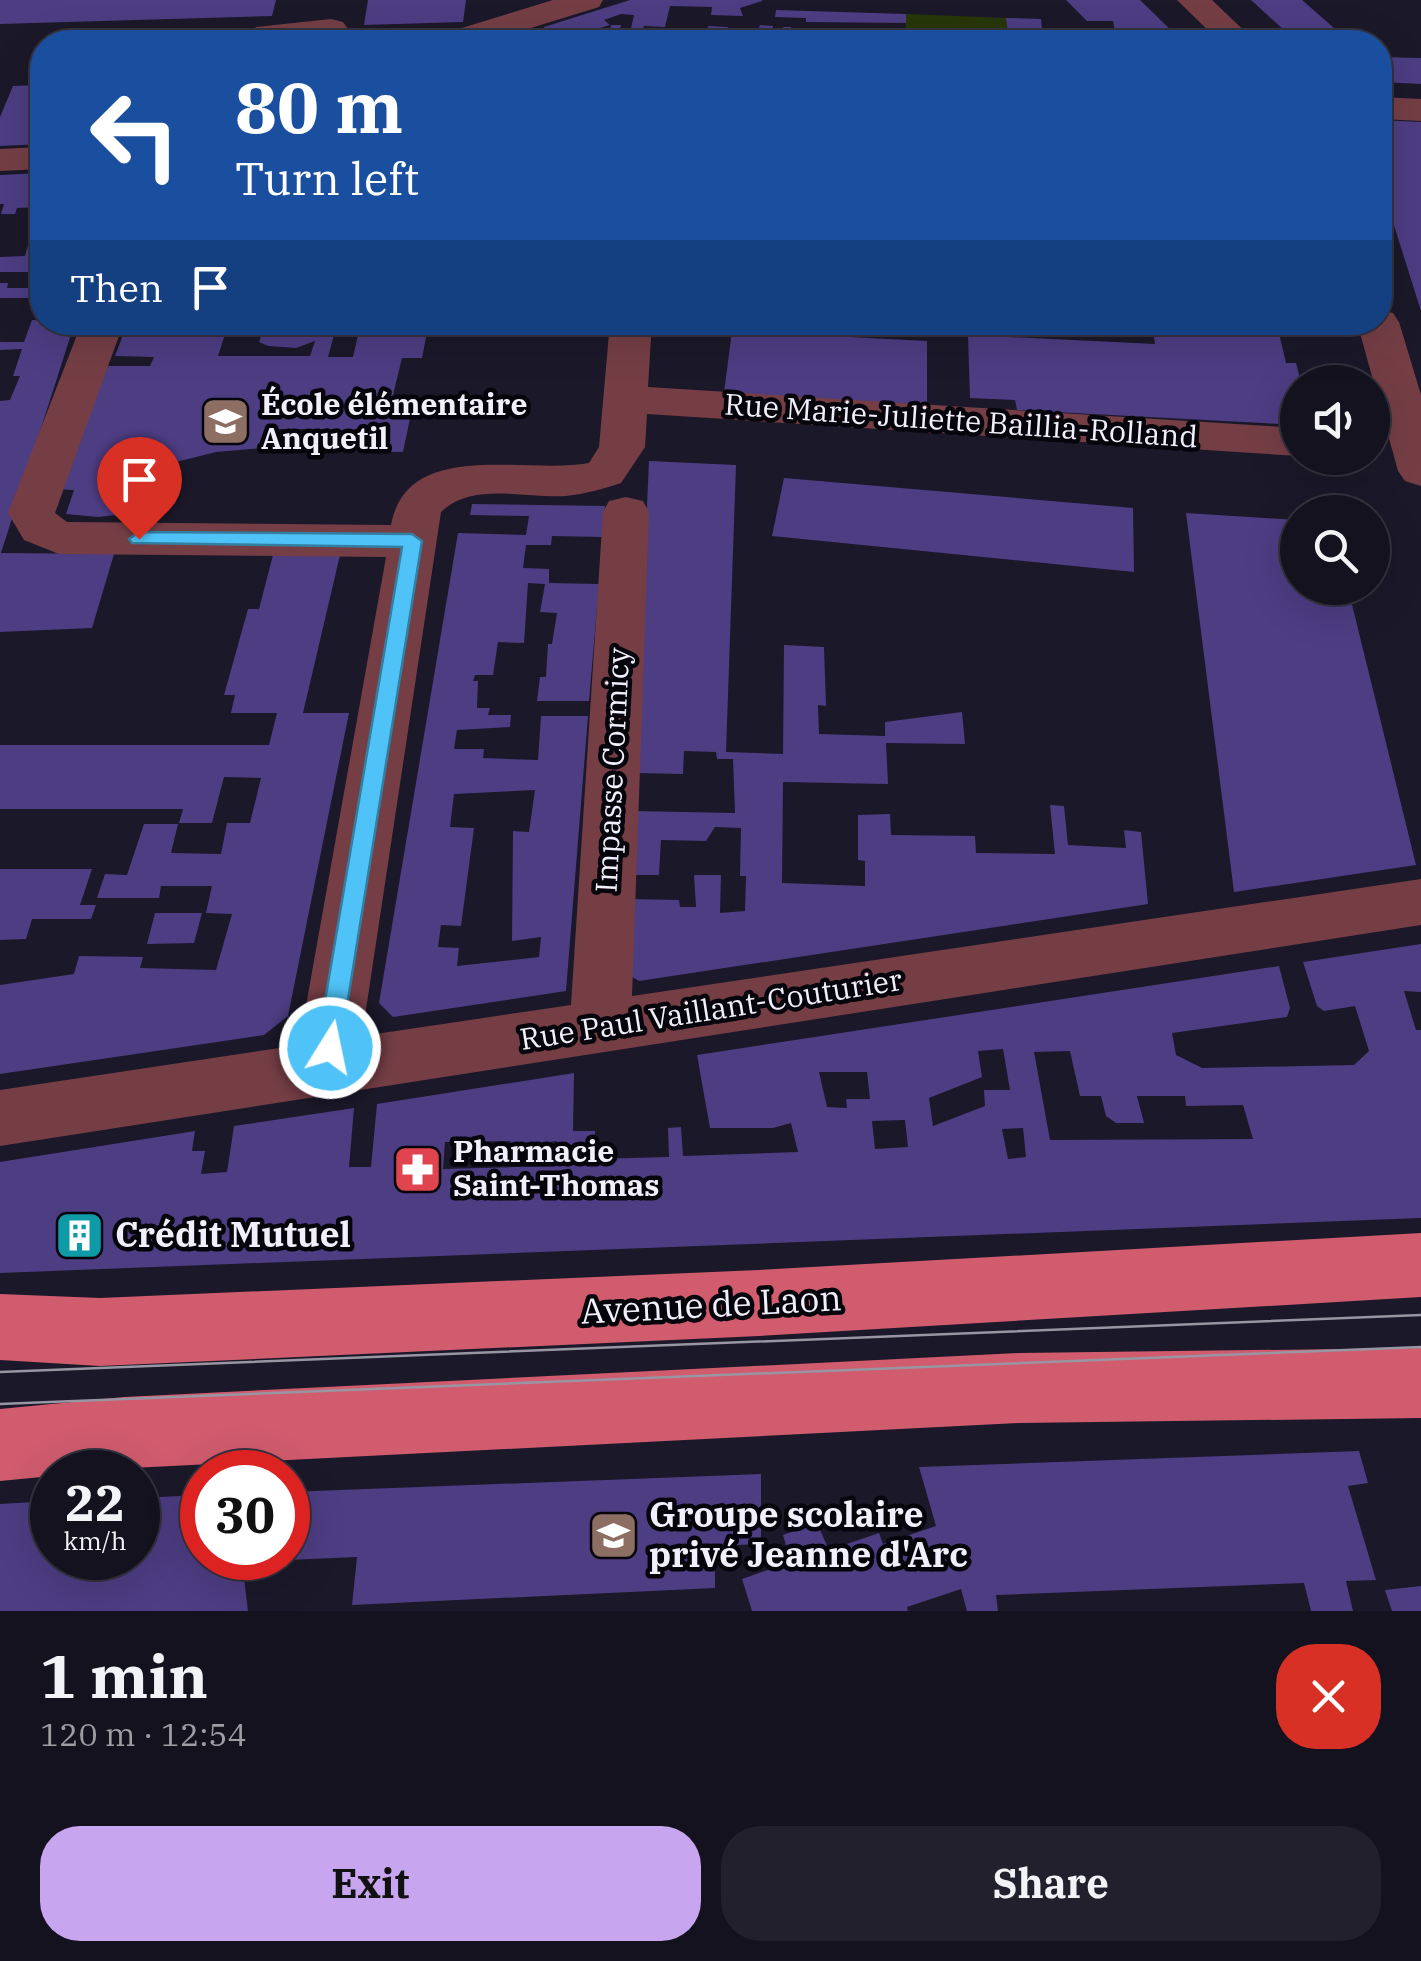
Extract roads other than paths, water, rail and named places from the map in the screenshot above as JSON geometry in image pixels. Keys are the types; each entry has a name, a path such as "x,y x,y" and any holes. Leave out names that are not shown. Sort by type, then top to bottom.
{"main road":[{"name":"Avenue de Laon","path":"0,1326 140,1330 758,1303 1421,1266"},
{"path":"0,1445 164,1431 1020,1388 1421,1383"}],"street":[{"path":"493,30 587,0"},
{"path":"1193,0 1226,30"},
{"path":"294,30 332,24"},
{"path":"1392,109 1421,110"},
{"path":"0,160 30,159"},
{"path":"99,335 31,514 42,530 59,538 412,541"},
{"path":"326,1069 418,507 433,492 455,482 563,484 604,473 622,447 630,335"},
{"path":"1380,335 1403,456"},
{"name":"Rue Marie-Juliette Baillia-Rolland","path":"625,400 1280,441"},
{"name":"Impasse Cormicy","path":"600,1027 626,512"},
{"name":"Rue Paul Vaillant-Couturier","path":"0,1118 1421,902"}],"tram line":[{"path":"0,1372 1421,1315"},
{"path":"0,1404 1421,1347"}],"place":[{"name":"École élémentaire Anquetil","path":"226,422"},
{"name":"Pharmacie Saint-Thomas","path":"418,1169"},
{"name":"Crédit Mutuel","path":"80,1235"},
{"name":"Groupe scolaire privé Jeanne d'Arc","path":"614,1535"}]}
